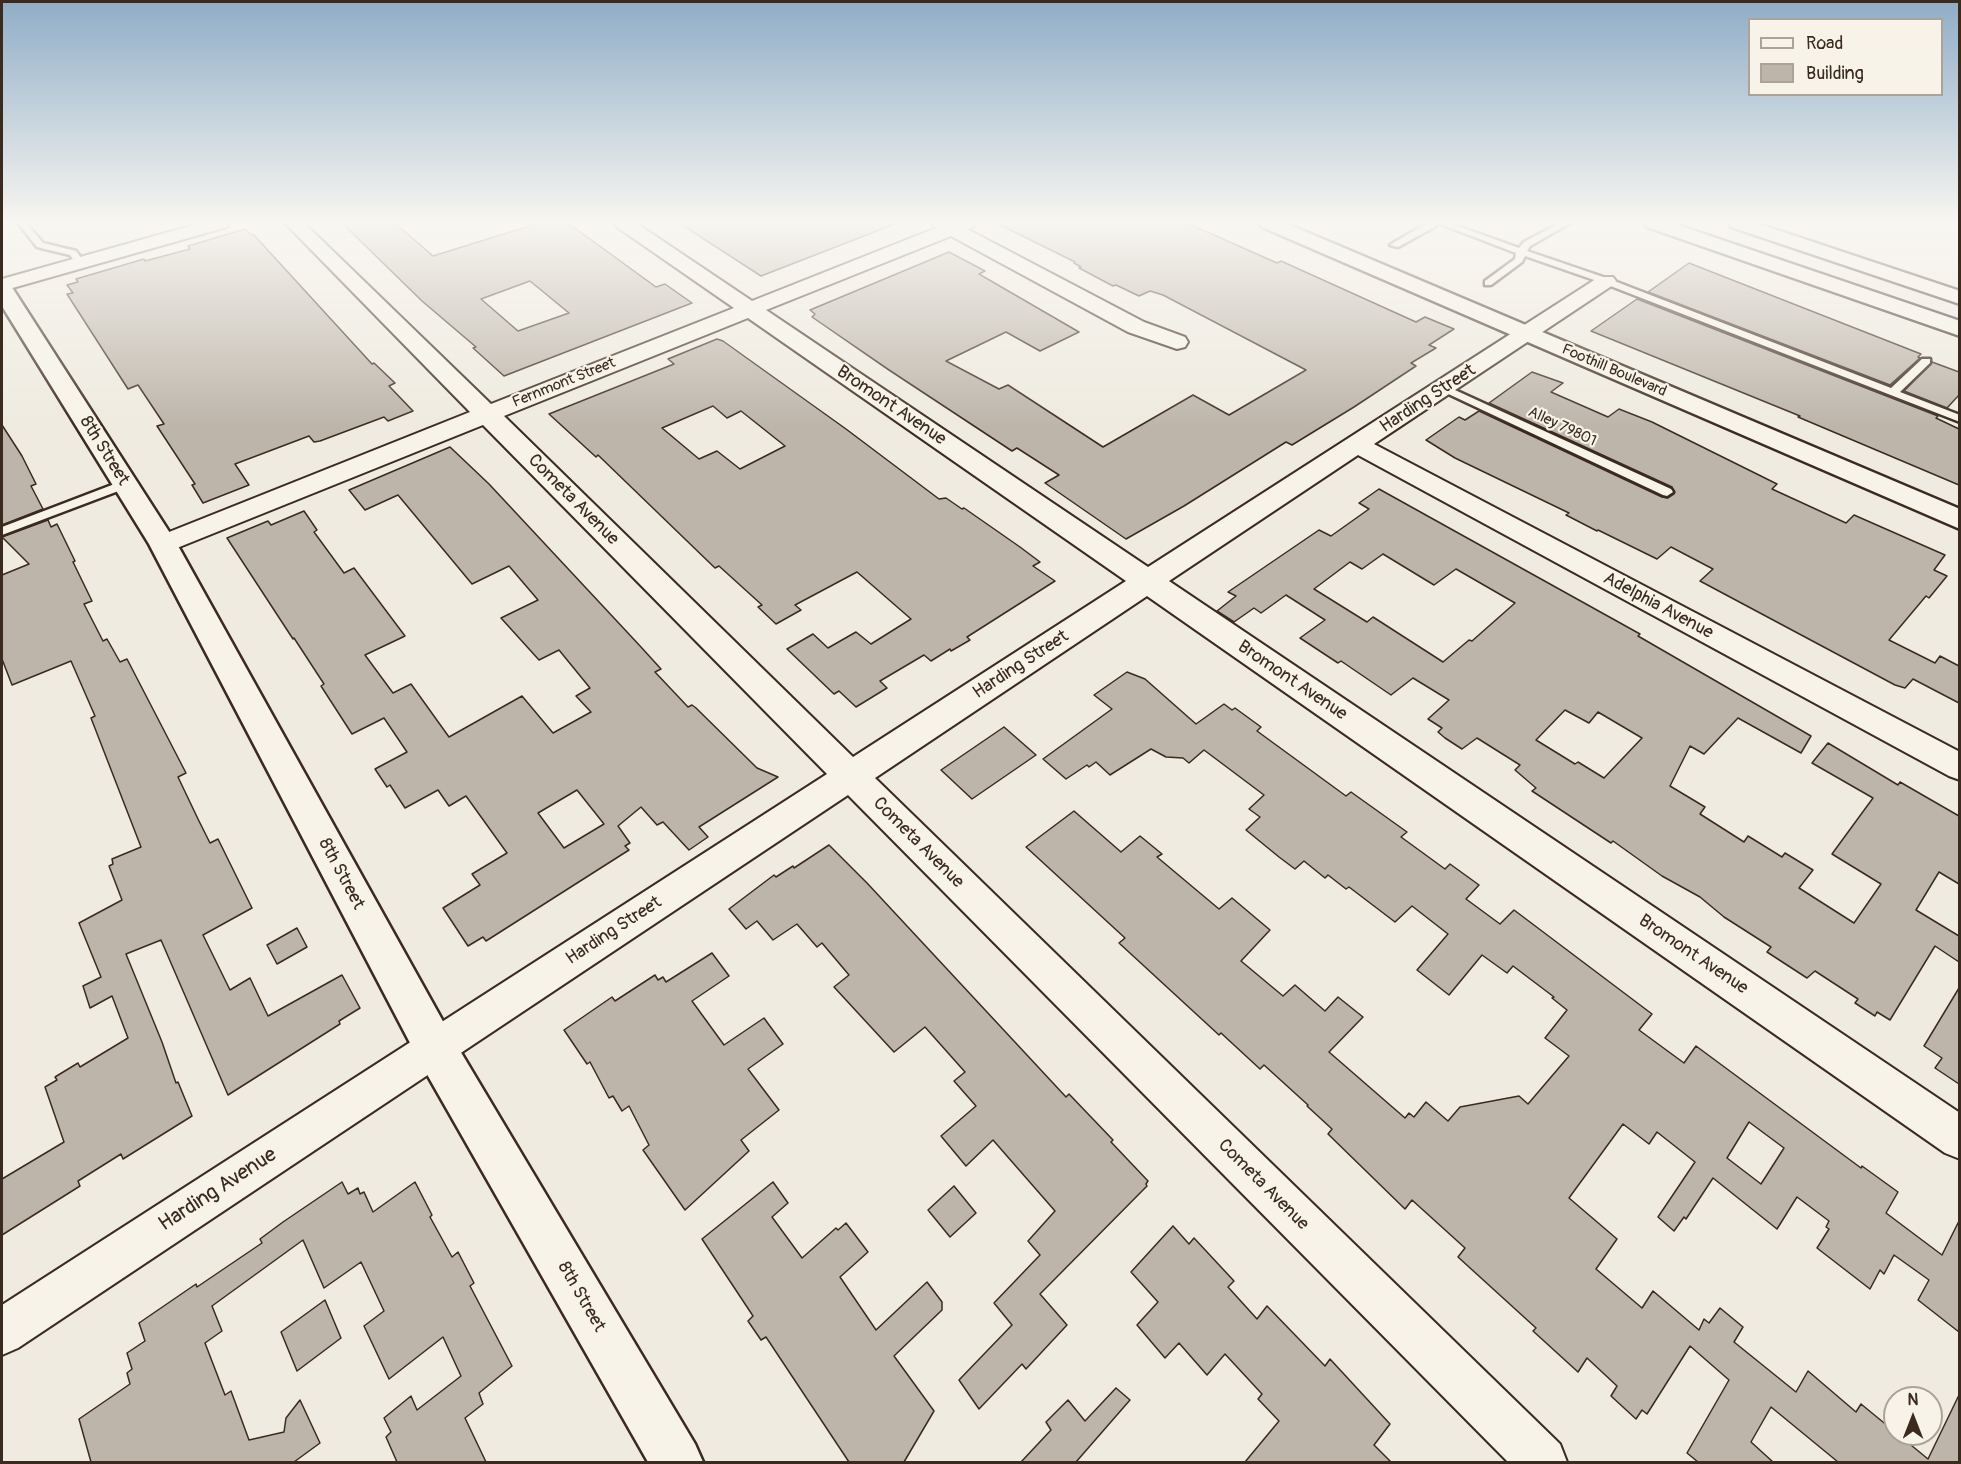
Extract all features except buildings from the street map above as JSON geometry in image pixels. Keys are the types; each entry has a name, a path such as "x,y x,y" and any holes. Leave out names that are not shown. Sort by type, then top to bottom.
{"main road":[{"name":"8th Street","path":"5,291 163,544 435,1048 677,1462"},
{"name":"Foothill Boulevard","path":"1428,291 1959,520"},
{"path":"1839,291 1959,341"},
{"path":"1852,291 1959,329"},
{"path":"1939,291 1959,298"}],"street":[{"name":"Cometa Avenue","path":"363,291 1542,1462"},
{"name":"Bromont Avenue","path":"724,291 1959,1138"},
{"name":"Fernmont Street","path":"163,544 792,291"},
{"path":"1073,291 1136,327 1177,342"},
{"name":"Harding Street","path":"435,1048 1589,291"},
{"name":"Adelphia Avenue","path":"1358,445 1959,767"},
{"name":"Harding Avenue","path":"2,1332 435,1048"}],"lane":[{"path":"1635,291 1959,419"},
{"path":"1894,392 1926,361"},
{"name":"Alley 79801","path":"1444,388 1667,492"},
{"path":"2,531 125,484"}]}
